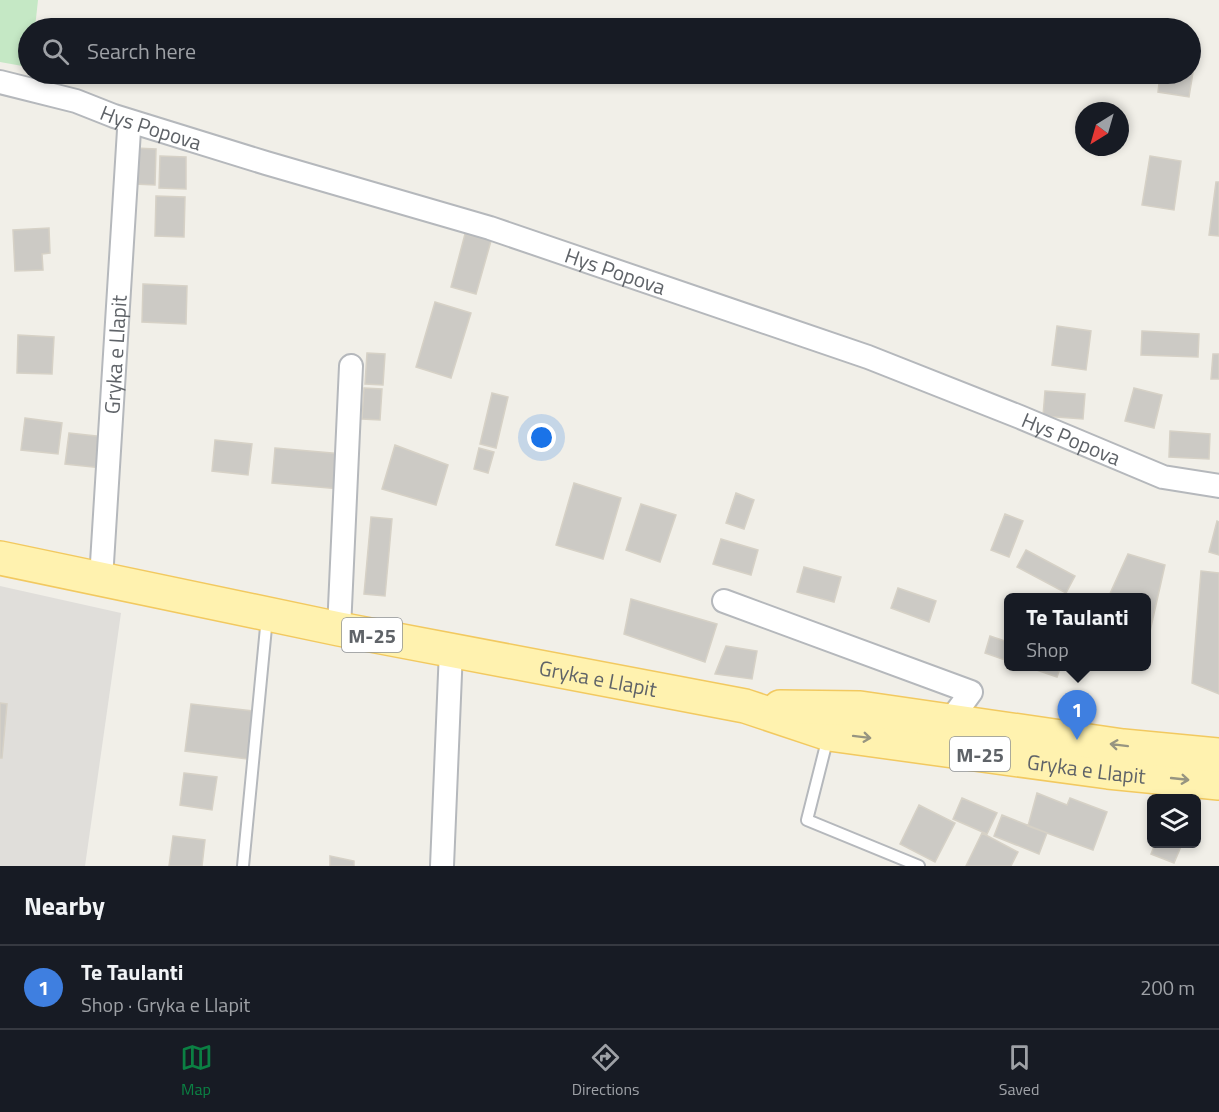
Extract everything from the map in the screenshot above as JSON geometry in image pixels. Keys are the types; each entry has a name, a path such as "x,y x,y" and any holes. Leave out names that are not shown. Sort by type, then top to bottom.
{"main road":[{"name":"Gryka e Llapit","path":"0,558 339,629 745,706 829,734 1108,772 1219,783"},
{"name":"Gryka e Llapit","path":"745,706 860,708 1123,746 1219,755"}],"street":[{"name":"Hys Popova","path":"0,82 76,101 114,116 266,163 490,228 879,362 1020,417 1163,477 1219,486"},
{"name":"Gryka e Llapit","path":"101,579 129,130"},
{"path":"339,629 351,366"},
{"path":"724,601 971,692 949,722"},
{"path":"442,866 451,650"}],"lane":[{"path":"243,866 268,614"},
{"path":"829,734 807,820 919,866"}],"shaded area":[{"path":"0,586 121,613 85,866 0,866"}],"green space":[{"path":"0,0 38,0 36,18 18,18 18,65 0,62"}],"building":[{"path":"1159,84 1191,84 1189,97 1158,92"},
{"path":"135,148 156,149 155,185 134,184"},
{"path":"160,156 186,157 186,189 159,188"},
{"path":"1150,156 1181,161 1174,210 1142,205"},
{"path":"1216,182 1219,182 1219,236 1209,235"},
{"path":"156,196 185,197 184,237 155,236"},
{"path":"49,228 50,253 42,254 43,270 15,271 13,230"},
{"path":"465,234 491,241 476,294 451,287"},
{"path":"143,284 187,286 186,324 142,322"},
{"path":"435,302 471,313 451,378 416,367"},
{"path":"1057,326 1091,331 1086,370 1052,365"},
{"path":"1142,331 1199,334 1198,357 1141,355"},
{"path":"18,335 54,337 52,374 17,373"},
{"path":"367,353 385,354 383,385 365,384"},
{"path":"1213,354 1219,354 1219,379 1211,379"},
{"path":"364,388 382,389 380,420 362,419"},
{"path":"1134,388 1162,395 1154,428 1125,421"},
{"path":"1045,391 1085,394 1083,419 1043,416"},
{"path":"492,393 508,397 496,448 480,444"},
{"path":"25,418 62,423 58,454 21,450"},
{"path":"1170,431 1210,434 1209,459 1169,457"},
{"path":"69,433 105,437 102,468 65,464"},
{"path":"215,440 252,444 248,475 212,471"},
{"path":"395,445 448,465 436,505 382,489"},
{"path":"275,448 343,454 340,489 272,483"},
{"path":"479,448 494,452 488,473 474,469"},
{"path":"574,483 621,498 603,559 556,545"},
{"path":"736,493 754,500 744,529 726,523"},
{"path":"641,504 676,515 660,562 626,550"},
{"path":"1005,514 1023,521 1009,557 991,550"},
{"path":"371,517 392,519 385,596 364,594"},
{"path":"1217,521 1219,522 1219,555 1209,552"},
{"path":"721,539 758,550 751,575 713,564"},
{"path":"1026,550 1075,576 1066,593 1017,567"},
{"path":"1128,554 1165,565 1151,627 1151,593 1110,593"},
{"path":"804,567 841,577 834,602 797,592"},
{"path":"1201,571 1219,573 1219,694 1192,683"},
{"path":"898,588 936,601 929,622 891,608"},
{"path":"631,599 717,624 705,662 624,634"},
{"path":"990,636 1004,641 1004,660 985,653"},
{"path":"726,646 757,651 752,679 715,674"},
{"path":"1040,671 1059,671 1057,677"},
{"path":"0,703 7,704 2,758 0,758"},
{"path":"191,704 253,711 247,759 185,751"},
{"path":"184,773 217,777 212,810 180,805"},
{"path":"1037,793 1067,805 1070,798 1107,812 1093,850 1028,826"},
{"path":"962,798 997,813 987,834 953,819"},
{"path":"919,805 955,823 935,862 900,844"},
{"path":"1002,815 1047,833 1039,854 994,836"},
{"path":"982,833 1018,852 1011,866 966,866"},
{"path":"173,836 205,840 202,866 169,866"},
{"path":"1153,848 1180,848 1174,863 1151,854"},
{"path":"330,856 354,861 354,866 330,866"}],"place":[{"name":"Te Taulanti","path":"1077,740"}]}
